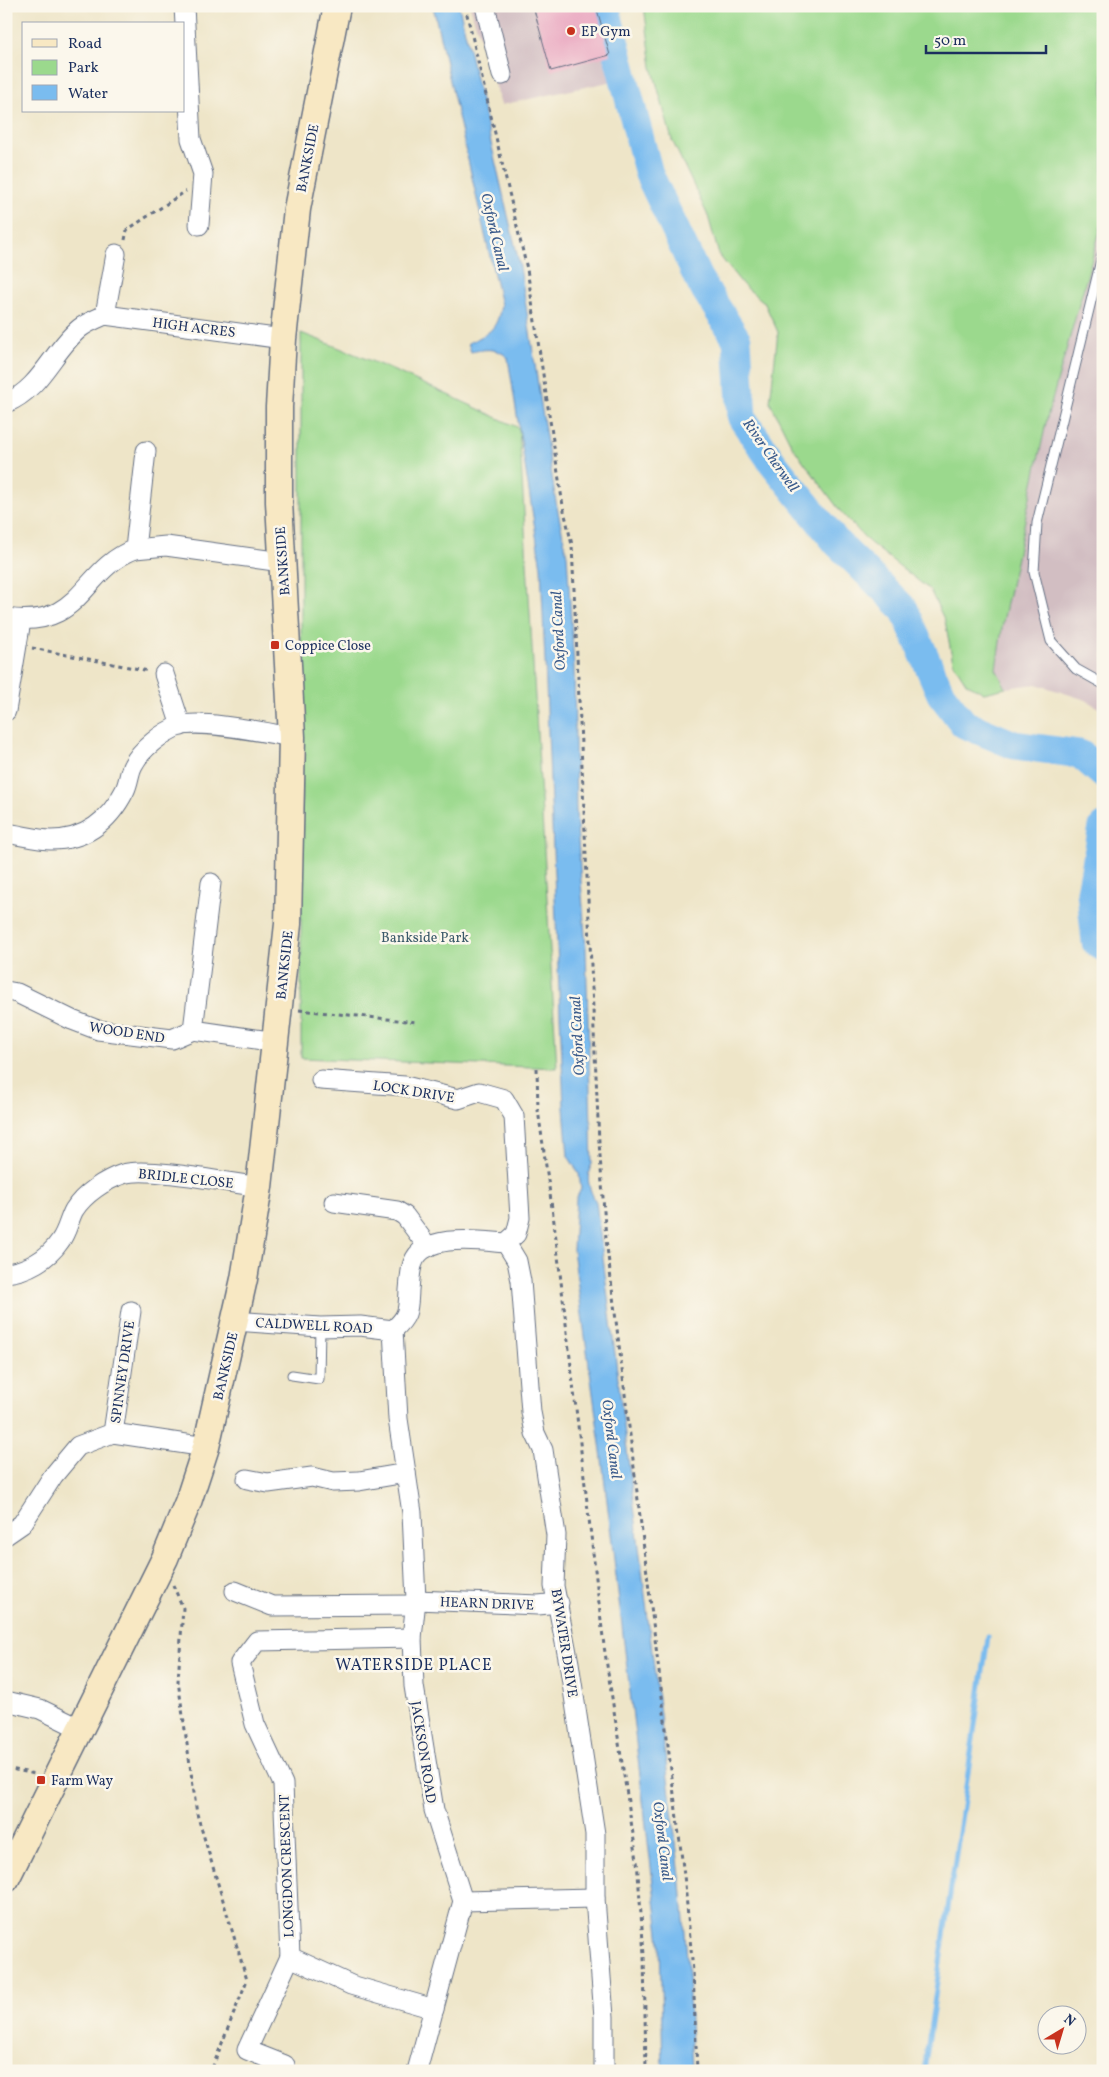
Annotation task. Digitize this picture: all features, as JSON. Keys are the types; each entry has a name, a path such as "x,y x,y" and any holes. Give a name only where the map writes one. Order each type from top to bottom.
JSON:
{"street":[{"path":"184,6 185,22"},
{"name":"BANKSIDE","path":"6,1879 165,1558 188,1502 206,1447 235,1322 259,1187 288,924 292,736 279,493 283,338 298,209 337,6"},
{"path":"485,6 502,74"},
{"path":"185,25 191,139 204,180 199,225"},
{"path":"6,403 23,394 38,379 79,329 105,315 116,254"},
{"name":"HIGH ACRES","path":"105,315 283,338"},
{"path":"135,549 146,451"},
{"path":"6,711 17,645 14,620 43,619 63,611 122,554 135,549 166,546 282,562"},
{"path":"164,674 181,726"},
{"path":"6,833 50,840 69,838 101,825 113,810 125,789 133,764 142,752 166,733 181,726 201,724 292,736"},
{"path":"193,1030 211,883"},
{"name":"WOOD END","path":"6,991 17,993 72,1020 98,1030 172,1038 193,1030 276,1042"},
{"name":"LOCK DRIVE","path":"321,1080 405,1086 458,1099 479,1092 504,1099 514,1116 520,1218 516,1234 506,1243"},
{"name":"BRIDLE CLOSE","path":"6,1273 19,1272 47,1255 61,1241 74,1210 85,1198 98,1187 124,1173 144,1172 259,1187"},
{"path":"334,1202 397,1211 405,1216 428,1247"},
{"path":"415,1602 412,1513 398,1419 397,1327 408,1315 413,1262 421,1251 428,1247 456,1240 506,1243"},
{"name":"BYWATER DRIVE","path":"506,1243 517,1261 521,1280 531,1412 535,1433 543,1450 556,1535 554,1586 559,1603 595,1834 595,1898 604,2017 604,2071"},
{"name":"SPINNEY DRIVE","path":"113,1433 131,1311"},
{"name":"CALDWELL ROAD","path":"235,1322 320,1328 397,1327"},
{"name":"SPINNEY DRIVE","path":"6,1535 22,1524 53,1476 78,1446 113,1433 206,1447"},
{"path":"247,1479 278,1483 294,1478 312,1477 342,1482 406,1473"},
{"name":"HEARN DRIVE","path":"235,1591 272,1606 415,1602 538,1605 559,1603"},
{"name":"JACKSON ROAD","path":"415,1602 412,1638 414,1686 434,1810 463,1901"},
{"name":"LONGDON CRESCENT","path":"412,1638 257,1641 240,1663 255,1724 283,1784 290,1957 351,1985 434,2009"},
{"path":"6,1701 40,1709 81,1729"},
{"path":"417,2071 463,1901 595,1898"},
{"path":"285,2065 247,2050 290,1957"}],"lane":[{"path":"1103,252 1037,523 1034,572 1051,641 1076,669 1103,684"},
{"path":"292,1375 319,1379 320,1328"}],"path":[{"path":"465,6 526,269 563,506 572,545 596,1092 606,1239 686,1892 693,1971 697,2071"},
{"path":"116,254 124,249 126,230 204,180"},
{"path":"17,645 164,674"},
{"path":"296,1009 417,1022"},
{"path":"537,1068 538,1110 554,1222 604,1646 637,1860 644,1955 646,2071"},
{"path":"170,1576 183,1608 178,1681 197,1814 247,1980 212,2071"},
{"path":"6,1768 57,1778"}],"shaded area":[{"path":"470,6 605,6 618,80 501,105"},
{"path":"1103,220 1103,711 1086,700 1036,684 1006,688 996,669 1003,622 1048,414"}],"green space":[{"path":"644,6 1103,6 1103,220 1048,414 1003,622 996,669 1006,688 984,693 966,683 953,662 945,621 930,590 869,542 841,512 792,446 770,402 778,332 764,302 743,285 719,255 708,216 672,140 652,67"},
{"name":"Bankside Park","path":"301,333 384,366 519,428 557,1068 301,1058"}],"water":[{"name":"Oxford Canal","path":"433,6 459,6 520,267 556,502 567,555 574,667 576,813 586,949 592,1164 588,1178 591,1192 596,1202 681,1883 688,1970 692,2071 663,2071 660,1942 601,1451 573,1250 576,1199 581,1189 579,1174 568,1156 564,1108 541,567 508,358 495,350 471,352 468,343 491,330 497,320 501,305"}],"building":[{"name":"EP Gym","path":"533,6 596,6 610,55 551,71"}],"waterway":[{"name":"River Cherwell","path":"605,6 649,174 698,278 737,340 742,418 773,463 837,543 904,609 941,694 964,724 1014,745 1080,754 1103,774"},
{"name":"River Cherwell","path":"1103,827 1091,892 1096,942 1103,947"},
{"path":"924,2071 988,1637"}],"place":[{"name":"EP Gym","path":"571,31"},
{"name":"Coppice Close","path":"275,645"},
{"name":"Farm Way","path":"41,1780"}],"district":[{"name":"WATERSIDE PLACE","path":"414,1664"}]}
